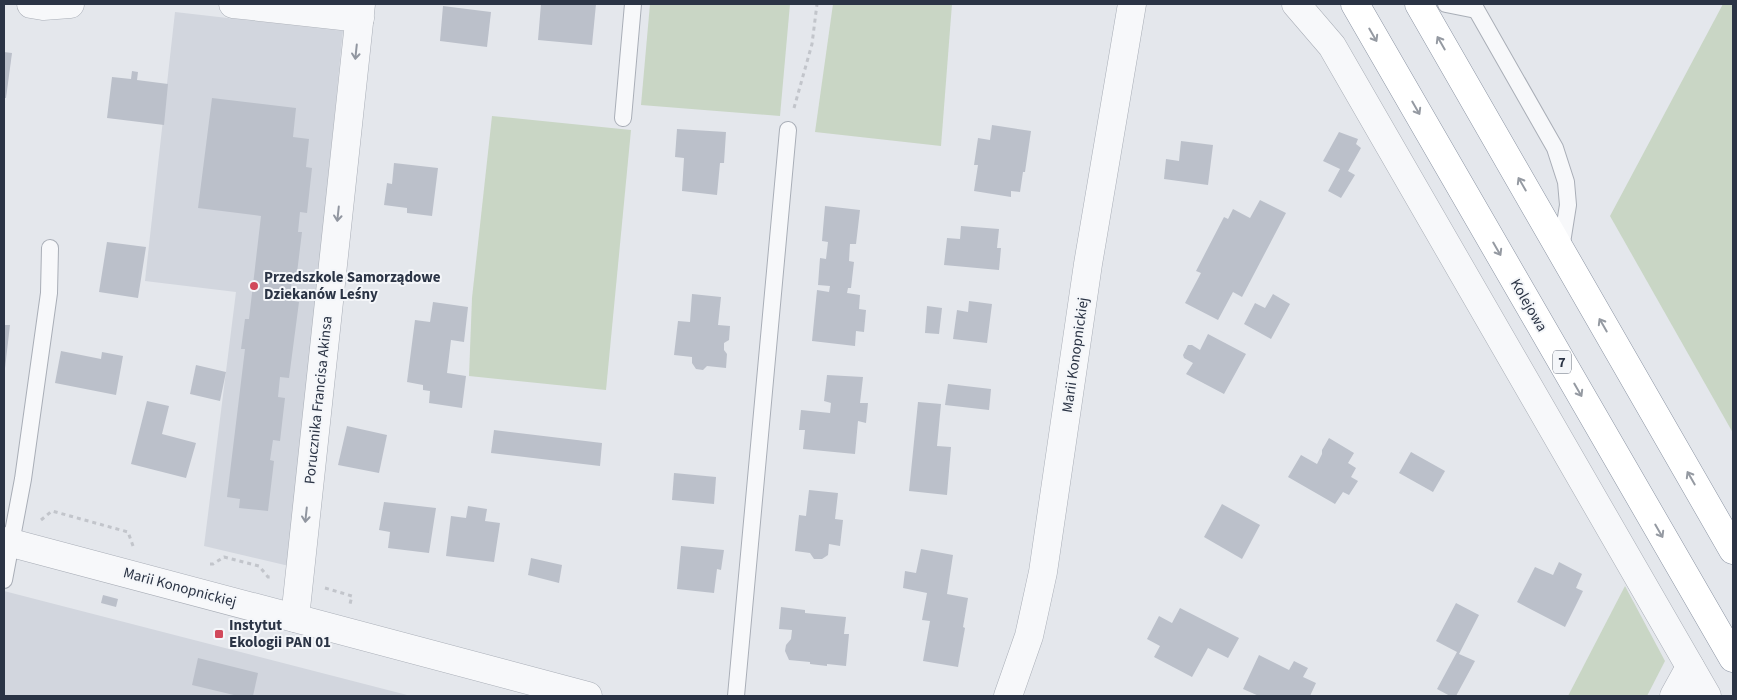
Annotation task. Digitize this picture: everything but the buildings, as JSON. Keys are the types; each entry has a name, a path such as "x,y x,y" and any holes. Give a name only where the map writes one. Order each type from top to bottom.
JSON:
{"highway":[{"name":"Kolejowa","path":"1355,4 1733,658"},
{"path":"1418,4 1733,550"}],"street":[{"path":"31,4 43,6 70,4"},
{"path":"233,4 360,11"},
{"path":"1296,4 1332,46 1492,327 1707,696"},
{"name":"Marii Konopnickiej","path":"1008,696 1030,636 1043,572 1088,264 1131,6"},
{"name":"Porucznika Francisa Akinsa","path":"295,618 360,11"},
{"name":"Marii Konopnickiej","path":"8,542 588,696"},
{"path":"1674,696 1690,667"}],"lane":[{"path":"624,118 634,4"},
{"path":"1446,4 1475,7 1555,148 1566,182 1568,206 1561,252"},
{"path":"736,696 788,130"},
{"path":"4,580 8,542 23,479 49,293 50,248"}],"path":[{"path":"788,130 812,44 817,4"}],"shaded area":[{"name":"Przedszkole Samorządowe Dziekanów Leśny","path":"175,12 343,31 289,566 204,546 236,292 145,281"},
{"path":"4,591 411,696 4,696"}],"green space":[{"path":"650,4 790,4 780,116 641,105"},
{"path":"833,4 952,4 941,146 815,132"},
{"path":"1723,4 1733,4 1733,433 1610,216"},
{"path":"492,116 631,130 606,390 469,376 472,298"},
{"path":"1625,586 1665,661 1647,696 1568,696"}],"place":[{"name":"Przedszkole Samorządowe Dziekanów Leśny","path":"254,286"},
{"name":"Instytut Ekologii PAN 01","path":"219,634"}]}
